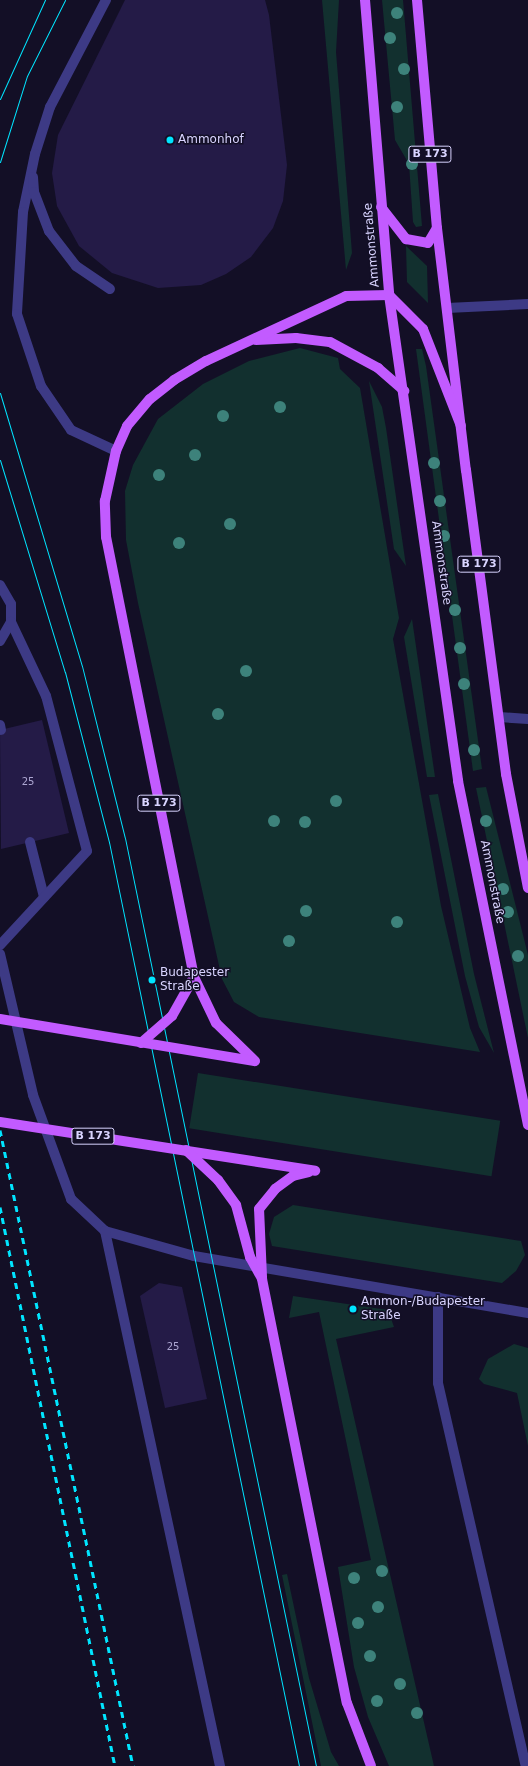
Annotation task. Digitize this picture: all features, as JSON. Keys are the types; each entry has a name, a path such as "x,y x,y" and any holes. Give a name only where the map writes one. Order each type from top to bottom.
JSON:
{"main road":[{"name":"Ammonstraße","path":"364,0 389,295 404,391 458,781 528,1125"},
{"name":"B 173","path":"417,0 437,228 461,426 498,717 528,888"},
{"path":"381,207 406,239 428,243 437,228"},
{"path":"389,295 424,330 461,426"},
{"name":"B 173","path":"194,977 106,537 105,501 116,451 127,426 150,399 206,361 346,296 389,295"},
{"name":"B 173","path":"250,341 296,338 330,342 378,368 404,391"},
{"path":"140,1043 172,1016 194,977"},
{"path":"0,1019 255,1061 216,1023 194,977"},
{"name":"B 173","path":"0,1122 315,1171 293,1176 274,1189 258,1209 262,1279"},
{"path":"186,1150 218,1180 236,1205 250,1257 262,1279 320,1583 347,1703 371,1766"}],"street":[{"path":"106,0 50,107 32,165 23,212 17,314 41,386 71,430 116,451"},
{"path":"32,165 34,192 49,231 76,266 110,289"},
{"path":"447,308 528,304"},
{"path":"0,585 11,604 11,622 46,696 87,852 0,945"},
{"path":"0,642 11,622"},
{"path":"498,717 528,719"},
{"path":"30,842 44,897"},
{"path":"0,954 33,1095 71,1199 105,1230 194,1256 528,1313"},
{"path":"105,1230 220,1766"},
{"path":"438,1298 438,1383 526,1766"}],"green space":[{"path":"322,0 339,0 336,52 352,253 346,270"},
{"path":"382,0 403,0 422,226 416,227 413,222 409,164 395,140"},
{"path":"406,246 427,266 428,303 407,282"},
{"path":"300,348 338,358 340,369 360,388 399,618 393,639 441,906 470,1028 480,1052 259,1017 234,1002 222,979 138,603 126,540 125,491 133,465 158,419 203,384 249,361"},
{"path":"416,349 422,349 426,366 482,769 473,771"},
{"path":"369,381 382,407 406,566 394,549"},
{"path":"412,619 435,777 427,777 404,637"},
{"path":"486,787 528,955 528,1038 476,788"},
{"path":"438,794 474,974 494,1053 479,1027 465,976 429,795"},
{"path":"198,1073 500,1121 491,1176 189,1128"},
{"path":"293,1205 521,1241 525,1255 516,1271 502,1283 272,1246 269,1234 274,1217"},
{"path":"293,1296 388,1310 394,1327 336,1339 434,1766 389,1766 368,1717 354,1667 338,1567 371,1560 319,1312 289,1318"},
{"path":"514,1344 528,1348 528,1446 517,1393 484,1384 479,1379 488,1359"},
{"path":"287,1574 309,1678 331,1752 339,1766 321,1766 282,1575"}],"building":[{"name":"Ammonhof","path":"125,0 265,0 269,15 287,165 283,201 273,228 251,257 226,274 201,285 158,288 112,273 79,246 57,206 52,173 58,135"},
{"path":"42,720 69,833 1,849 0,730"},
{"path":"159,1283 182,1287 207,1399 165,1408 140,1296"}],"tram line":[{"path":"0,99 45,0"},
{"path":"0,162 27,76 65,0"},
{"path":"0,393 82,666 125,838 316,1766"},
{"path":"0,460 65,672 109,842 299,1766"}],"railway":[{"path":"0,1130 133,1766"},
{"path":"0,1207 115,1766"}],"place":[{"name":"Ammonhof","path":"170,140"},
{"name":"Budapester Straße","path":"152,980"},
{"name":"Ammon-/Budapester Straße","path":"353,1309"}]}
